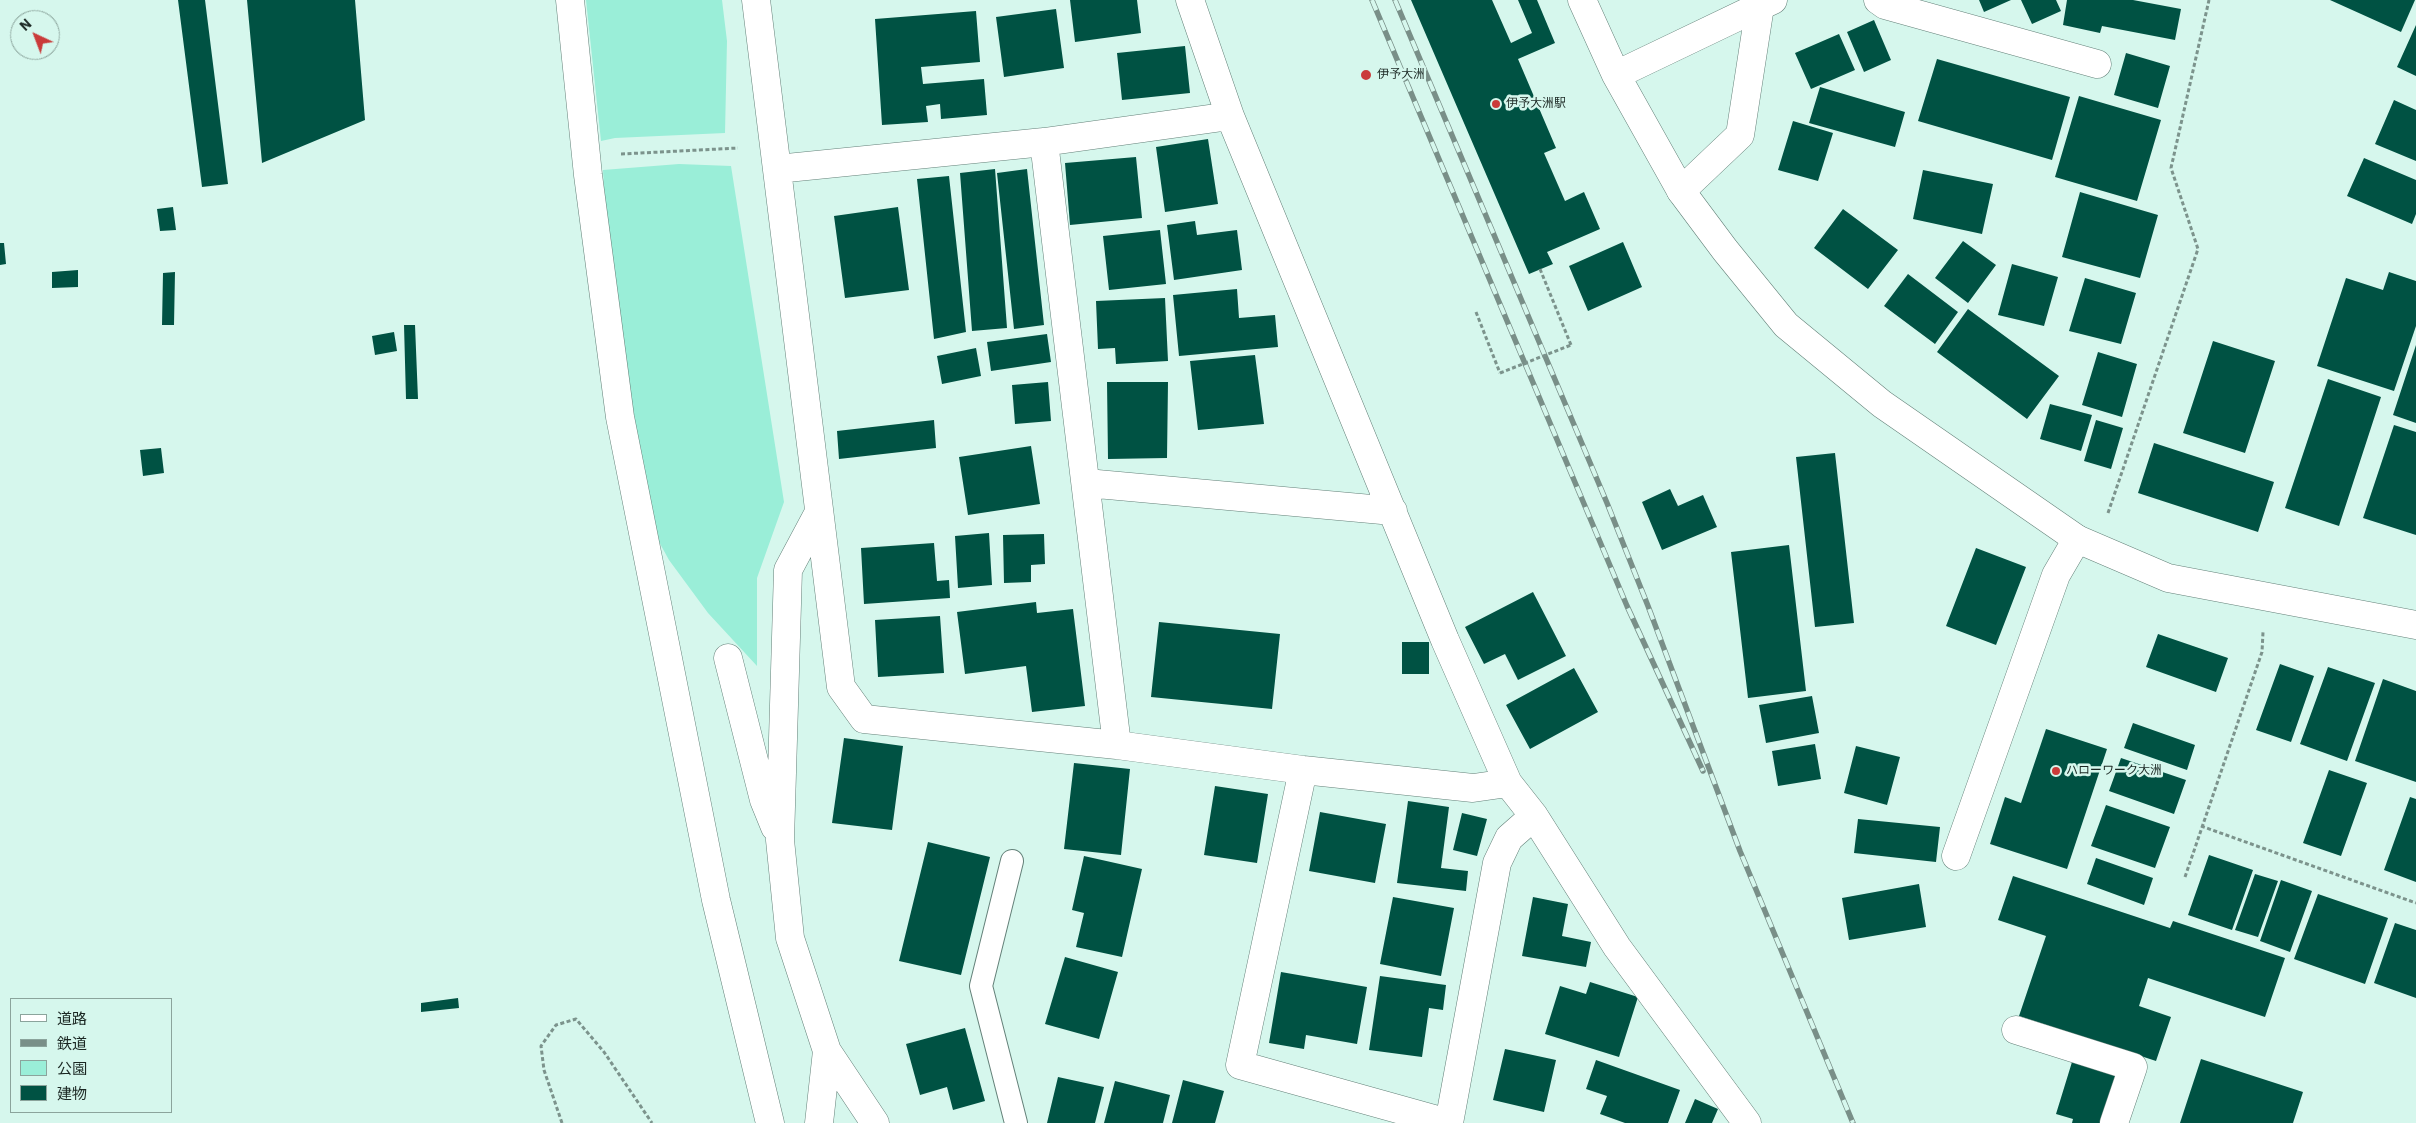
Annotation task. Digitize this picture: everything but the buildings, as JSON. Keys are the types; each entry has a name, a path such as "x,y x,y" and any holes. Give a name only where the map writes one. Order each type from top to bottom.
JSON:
{"street":[{"path":"570,0 586,156 622,426 716,900 770,1123"},
{"path":"756,0 841,687 864,719 1117,745 1303,770 1473,788 1508,783"},
{"path":"1190,0 1230,116 1445,640 1508,783 1534,816 1618,947 1747,1123"},
{"path":"1582,0 1616,75 1681,191 1725,250 1786,324 1882,404 2084,543 2168,578 2416,625"},
{"path":"1878,0 1885,5 2097,64"},
{"path":"1616,75 1763,2"},
{"path":"1681,191 1740,135 1763,2"},
{"path":"776,157 1044,142 1230,116"},
{"path":"1044,142 1117,745"},
{"path":"1086,483 1393,511"},
{"path":"819,512 788,570 780,840 790,938 827,1051 875,1123"},
{"path":"1956,856 2056,575 2084,543"},
{"path":"728,658 764,800 780,840"},
{"path":"1303,770 1240,1065 1449,1123 1496,863 1509,838 1534,816"},
{"path":"2016,1030 2133,1067 2114,1123"},
{"path":"819,1123 827,1051"}],"lane":[{"path":"1012,861 981,986 1016,1123"}],"path":[{"path":"2084,543 2109,511 2198,249 2171,168 2209,0"},
{"path":"586,156 776,157"},
{"path":"1476,312 1500,373 1571,345 1540,269"},
{"path":"2185,877 2262,652 2265,596"},
{"path":"2201,826 2416,903"},
{"path":"562,1123 544,1070 541,1046 556,1025 576,1019 604,1052 652,1123"}],"green space":[{"path":"586,0 722,0 727,41 725,133 615,138 601,141"},
{"path":"679,164 731,166 784,502 757,578 757,666 708,613 669,560 658,540 629,393 605,204 603,170"}],"railway":[{"path":"1372,0 1627,606 1703,771"},
{"path":"1395,0 1607,503 1648,606 1740,851 1853,1123"}],"place":[{"name":"伊予大洲","path":"1366,75"},
{"name":"伊予大洲駅","path":"1496,104"},
{"name":"ハローワーク大洲","path":"2056,771"}]}
